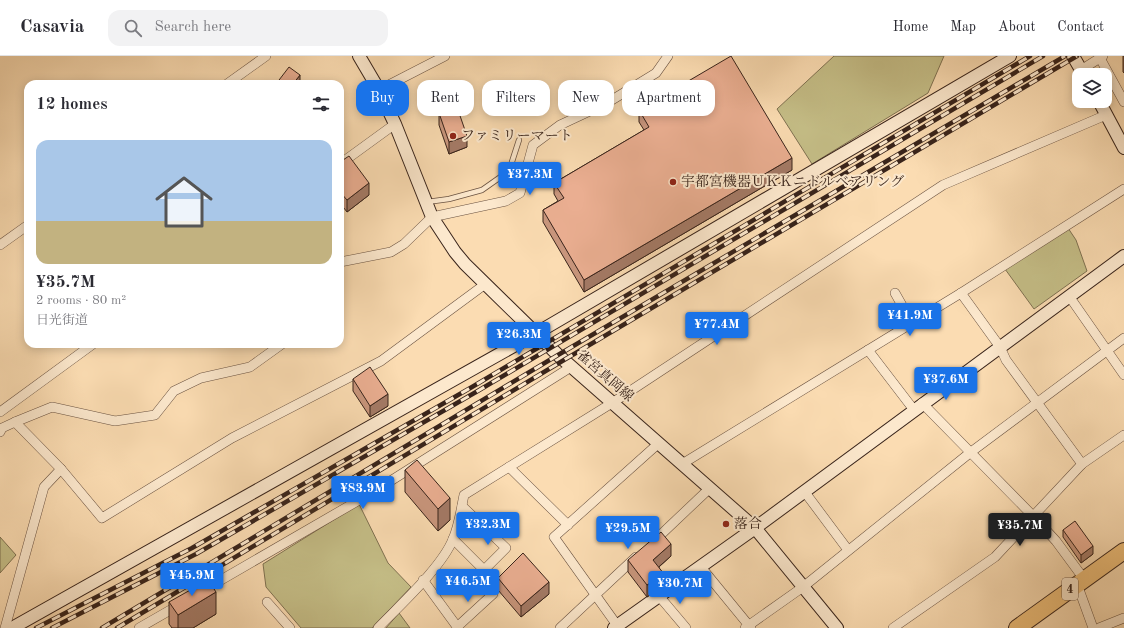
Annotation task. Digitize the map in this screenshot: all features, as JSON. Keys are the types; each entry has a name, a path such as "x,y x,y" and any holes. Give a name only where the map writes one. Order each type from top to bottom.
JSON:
{"highway":[{"name":"4","path":"1017,628 1124,550"}],"street":[{"path":"233,80 266,56"},
{"name":"雀宮真岡線","path":"359,56 373,80"},
{"path":"398,80 445,56"},
{"path":"344,261 391,252 404,244 432,217 506,201 520,193 533,145 560,124 607,103 656,73 668,56"},
{"path":"12,628 535,334 1010,56"},
{"path":"1073,56 1080,68"},
{"path":"1088,68 1102,57 1124,102"},
{"path":"1102,108 1124,148"},
{"path":"378,628 423,580 447,551 453,539 464,495 612,403 943,184 1106,115"},
{"name":"雀宮真岡線","path":"391,116 432,217 455,252 484,284 535,334 755,528 837,628"},
{"path":"344,161 395,124"},
{"path":"682,464 961,293 1124,189"},
{"path":"0,245 24,228"},
{"path":"659,443 554,536 617,627 755,528 918,406 1124,256"},
{"path":"15,422 61,469 102,518 232,438 381,361 484,284"},
{"path":"895,293 912,323"},
{"path":"961,293 1000,347 1006,360 1082,464"},
{"path":"1069,296 1124,375"},
{"path":"700,567 748,627 803,586 971,452 1107,349 1124,338"},
{"path":"0,412 88,348"},
{"path":"1,428 52,407 115,421 155,415 174,391 201,378 250,366 276,348"},
{"path":"868,350 918,406 971,452 1034,516 1056,541 1080,582 1093,628"},
{"path":"139,628 373,492 571,367"},
{"path":"892,628 995,557 1082,464 1124,435"},
{"path":"509,467 568,525"},
{"path":"5,628 44,487 61,469"},
{"path":"560,628 710,488"},
{"path":"804,491 848,550"},
{"path":"453,539 484,570 506,548 462,506"},
{"path":"423,580 458,627 493,594"},
{"path":"659,596 686,628"},
{"path":"267,602 290,628"},
{"path":"1099,628 1124,618"}],"lane":[{"path":"427,202 449,199 482,190 509,171 519,140"}],"shaded area":[{"path":"834,56 944,56 928,93 812,164 777,109"},
{"path":"1068,228 1076,240 1087,271 1034,309 1005,269"},
{"path":"359,504 388,563 411,587 372,628 301,628 266,587 263,564"},
{"path":"0,537 16,555 0,573"},
{"path":"399,613 410,628 386,628"}],"building":[{"name":"宇都宮機器ＵＫＫニドルベアリング","path":"731,56 792,158 584,280 543,210 564,198 554,183 649,127 643,116 715,116 715,80 690,80"},
{"path":"289,67 300,75 296,80 279,80"},
{"path":"440,116 460,116 467,136 449,142"},
{"path":"349,156 369,183 347,200 344,197 344,159"},
{"path":"370,367 388,394 370,406 353,379"},
{"path":"417,460 450,498 438,509 405,470"},
{"path":"1075,521 1093,546 1081,555 1063,530"},
{"path":"661,532 671,544 653,560 664,574 647,585 628,560"},
{"path":"523,553 549,582 521,606 498,578"},
{"path":"208,580 216,592 178,615 169,602"}],"railway":[{"path":"36,628 192,548 472,387 1030,56"},
{"path":"52,628 196,554 476,392 1043,56"},
{"path":"102,628 558,355 1065,56"},
{"path":"117,628 564,360 1077,56"}],"place":[{"name":"ファミリーマート","path":"453,136"},
{"name":"宇都宮機器ＵＫＫニドルベアリング","path":"673,182"},
{"name":"落合","path":"726,524"}]}
